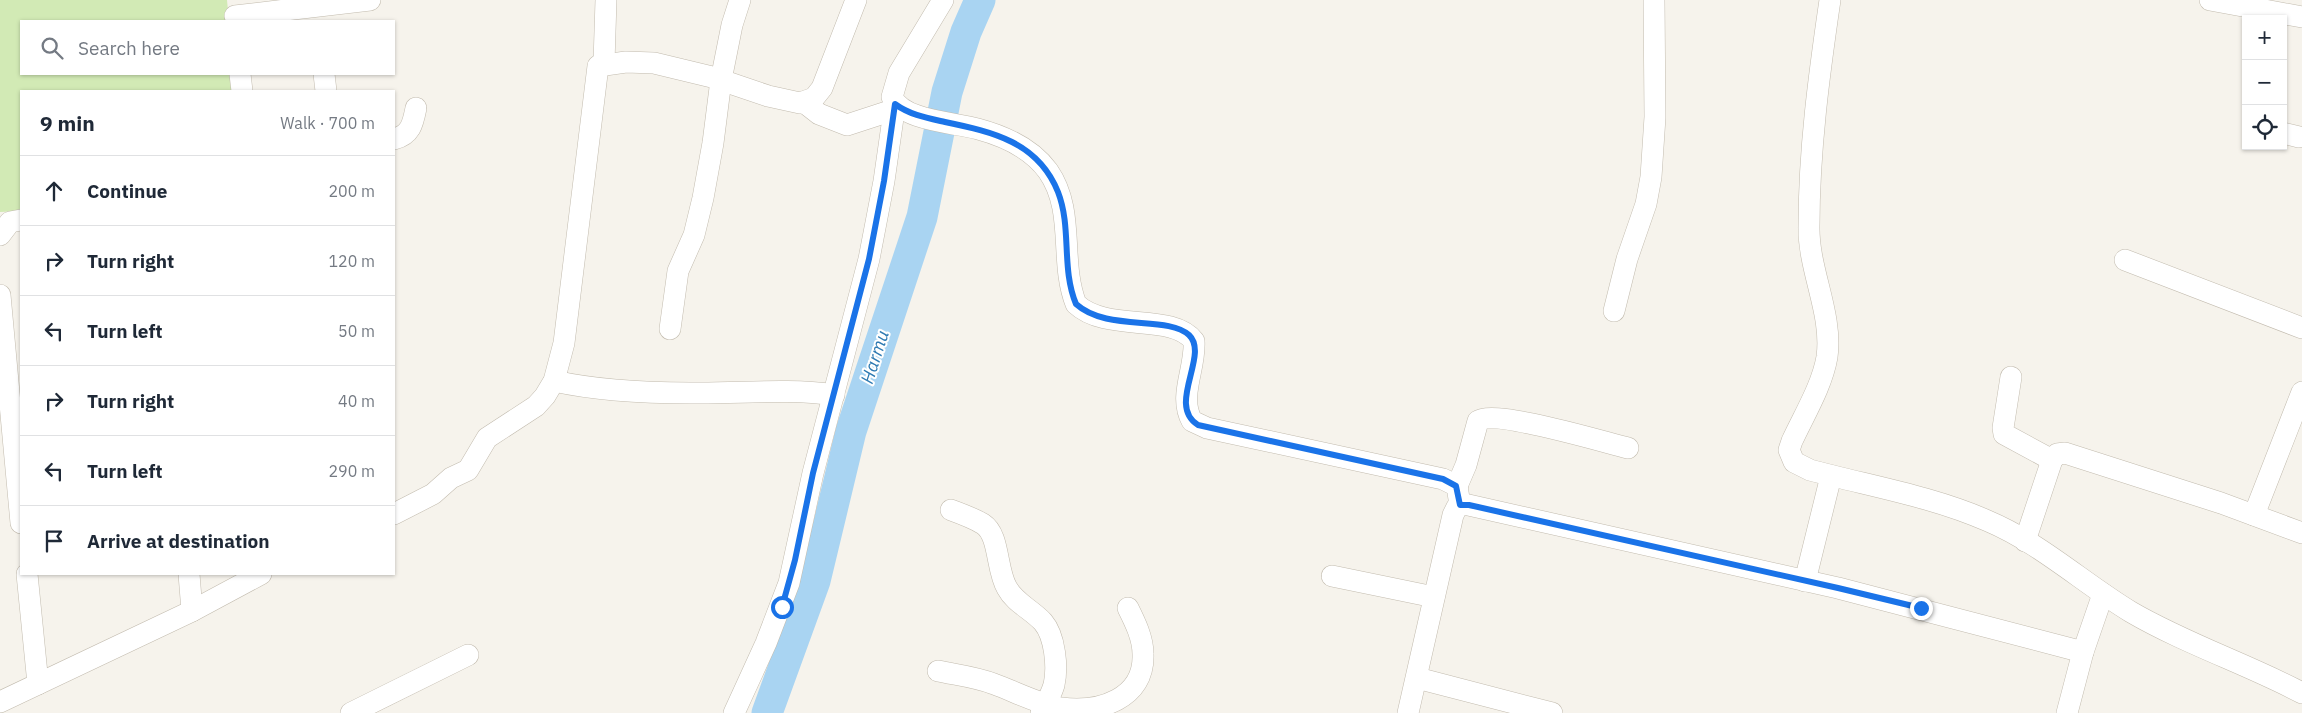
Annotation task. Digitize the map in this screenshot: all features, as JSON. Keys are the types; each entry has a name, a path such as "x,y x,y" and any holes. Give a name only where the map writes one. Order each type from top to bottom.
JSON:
{"street":[{"path":"234,13 317,9 370,0"},
{"path":"604,63 606,0"},
{"path":"670,329 678,271 694,235 703,198 713,143 721,80 732,25 740,0"},
{"path":"805,103 814,98 822,88 856,0"},
{"path":"734,713 782,607 795,560 813,473 877,221 894,107 892,96 899,74 943,0"},
{"path":"1614,311 1627,258 1646,204 1651,177 1655,117 1654,0"},
{"path":"1830,0 1816,101 1809,196 1810,247 1825,320 1827,357 1824,369 1790,450 1794,462 1810,470 1915,496 1988,521 2025,541 2103,594 2153,624 2248,666 2302,693"},
{"path":"2210,0 2272,15"},
{"path":"2287,16 2302,17"},
{"path":"395,513 433,494 451,478 468,470 487,438 536,406 554,381 564,343 595,71 598,66 604,63 654,63 721,80 768,96 805,103 819,114 847,125 894,107 914,115 979,129 1021,147 1036,156 1049,174 1064,211 1068,275 1076,304 1094,316 1181,330 1194,341 1194,353 1186,402 1192,421 1207,428 1443,479 1469,505 1921,608 2083,652"},
{"path":"240,75 242,90"},
{"path":"324,75 326,90"},
{"path":"395,139 404,136 410,131 416,108"},
{"path":"0,234 10,222 20,220"},
{"path":"2125,260 2302,328"},
{"path":"0,295 20,512"},
{"path":"2011,377 2003,428 2004,434 2009,439 2052,460"},
{"path":"554,381 584,388 622,391 691,393 781,390 834,395"},
{"path":"2254,515 2302,392"},
{"path":"1408,713 1453,515 1478,422 1486,417 1542,427 1628,448"},
{"path":"2025,541 2052,460 2057,454 2064,454 2254,515 2302,533"},
{"path":"1805,581 1831,476"},
{"path":"952,510 984,525 990,530 998,567 1007,589 1013,598 1044,623 1049,633 1053,650 1054,683 1043,709"},
{"path":"27,575 38,684"},
{"path":"189,575 192,611"},
{"path":"0,702 192,611 259,575"},
{"path":"1332,576 1434,597"},
{"path":"2066,713 2083,652 2103,594"},
{"path":"938,670 991,683 1043,709 1091,708 1118,701 1133,690 1142,667 1142,641 1128,608"},
{"path":"351,713 468,655"},
{"path":"1417,678 1552,713"}],"green space":[{"path":"0,0 227,0 229,20 20,20 20,75 233,75 235,90 20,90 20,211 0,212"}],"waterway":[{"name":"Harmu","path":"767,713 815,581 851,431 922,217 947,92 966,32 980,0"}],"route":[{"path":"782,607 795,560 813,473 869,259 884,181 895,104 914,115 979,129 1000,137 1036,156 1049,174 1058,192 1064,211 1068,275 1076,304 1094,316 1168,327 1181,330 1189,335 1194,341 1194,353 1186,402 1192,421 1198,425 1443,479 1452,482 1456,486 1460,497 1460,505 1469,505 1642,543 1921,608"}]}
